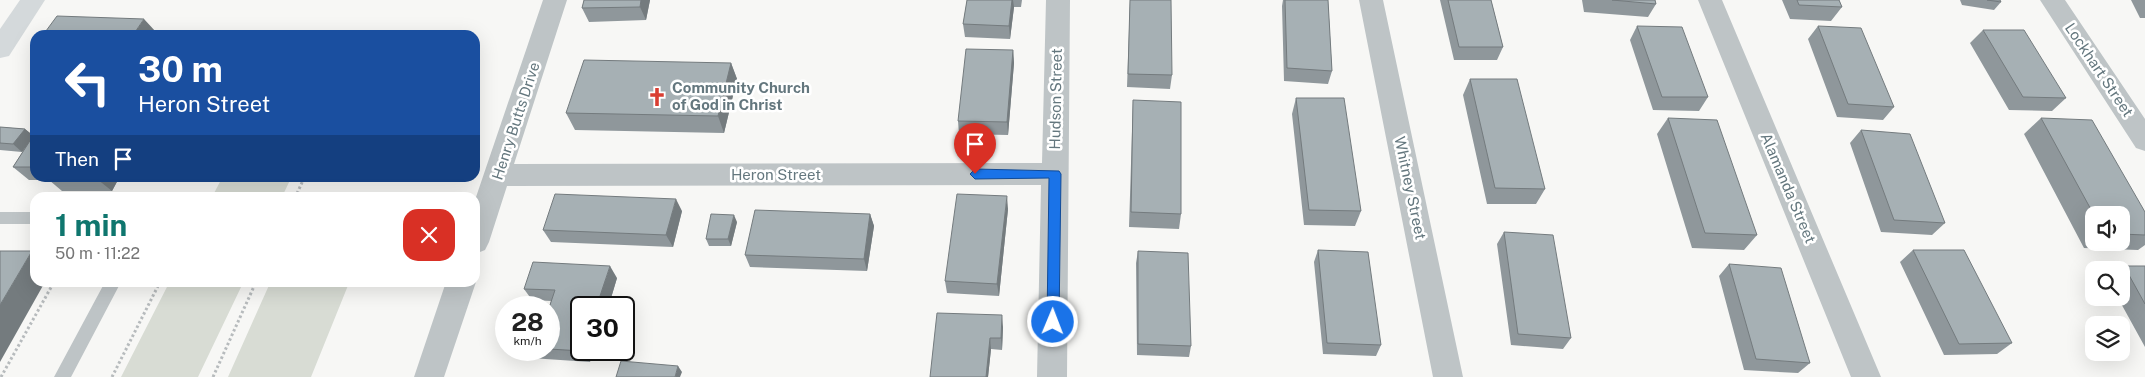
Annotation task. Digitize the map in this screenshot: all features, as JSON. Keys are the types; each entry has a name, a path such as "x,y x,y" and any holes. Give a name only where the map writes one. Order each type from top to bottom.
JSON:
{"street":[{"path":"0,49 8,26 33,0"},
{"name":"Henry Butts Drive","path":"480,227 555,0"},
{"name":"Hudson Street","path":"1052,377 1058,0"},
{"name":"Whitney Street","path":"1371,0 1448,377"},
{"name":"Alamanda Street","path":"1710,0 1866,377"},
{"name":"Lockhart Street","path":"2052,0 2145,140"},
{"name":"Heron Street","path":"498,175 1055,174"},
{"path":"429,377 459,287"}],"lane":[{"path":"0,218 30,218"},
{"path":"62,377 110,287"}],"path":[{"path":"1,377 51,287"},
{"path":"112,377 157,287"},
{"path":"213,377 254,287"}],"shaded area":[{"path":"220,182 289,182 284,192 215,192"},
{"path":"167,287 241,287 198,377 121,377"},
{"path":"268,287 347,287 311,377 228,377"}],"building":[{"path":"584,0 641,0 640,7 582,8"},
{"path":"967,0 1012,0 1009,26 963,24"},
{"path":"1130,0 1171,0 1172,75 1128,74"},
{"path":"1285,0 1328,0 1332,71 1287,68"},
{"path":"1448,0 1491,0 1503,47 1459,47"},
{"path":"1612,0 1655,0 1656,4"},
{"path":"1797,0 1839,0 1842,7 1799,5"},
{"path":"57,16 144,19 136,30 47,30"},
{"path":"1637,26 1682,27 1708,97 1662,97"},
{"path":"1818,26 1861,28 1894,107 1848,104"},
{"path":"1983,30 2024,30 2066,98 2023,97"},
{"path":"966,49 1013,50 1007,122 958,121"},
{"path":"584,60 731,63 718,116 566,113"},
{"path":"1470,79 1517,79 1545,189 1495,188"},
{"path":"1296,98 1344,98 1361,211 1309,210"},
{"path":"1133,100 1181,102 1181,214 1131,212"},
{"path":"1668,118 1717,120 1757,235 1705,233"},
{"path":"2041,118 2092,120 2145,212 2145,235 2130,234 2130,206 2089,206"},
{"path":"0,127 25,129 13,144 0,143"},
{"path":"1861,130 1910,134 1945,223 1894,220"},
{"path":"30,141 30,167 13,167"},
{"path":"555,194 676,199 666,235 543,230"},
{"path":"957,194 1007,196 997,284 945,281"},
{"path":"755,210 870,214 864,259 745,255"},
{"path":"711,214 734,215 728,239 706,239"},
{"path":"1504,232 1553,235 1571,338 1518,334"},
{"path":"1318,250 1368,252 1381,345 1327,343"},
{"path":"1913,250 1964,250 2012,343 1959,344"},
{"path":"0,251 30,251 30,254 0,305"},
{"path":"1138,251 1188,253 1191,346 1138,344"},
{"path":"533,262 610,266 600,296 570,296 570,350 560,350 560,296 553,296 555,290 524,289"},
{"path":"1729,264 1781,268 1810,363 1756,359"},
{"path":"2130,266 2145,266 2145,304 2130,277"},
{"path":"937,313 1002,315 1001,338 990,338 986,377 930,377"},
{"path":"621,361 678,366 675,377 616,377"}],"place":[{"name":"Community Church of God in Christ","path":"657,97"}],"route":[{"path":"975,174 1055,174 1053,322"}]}
